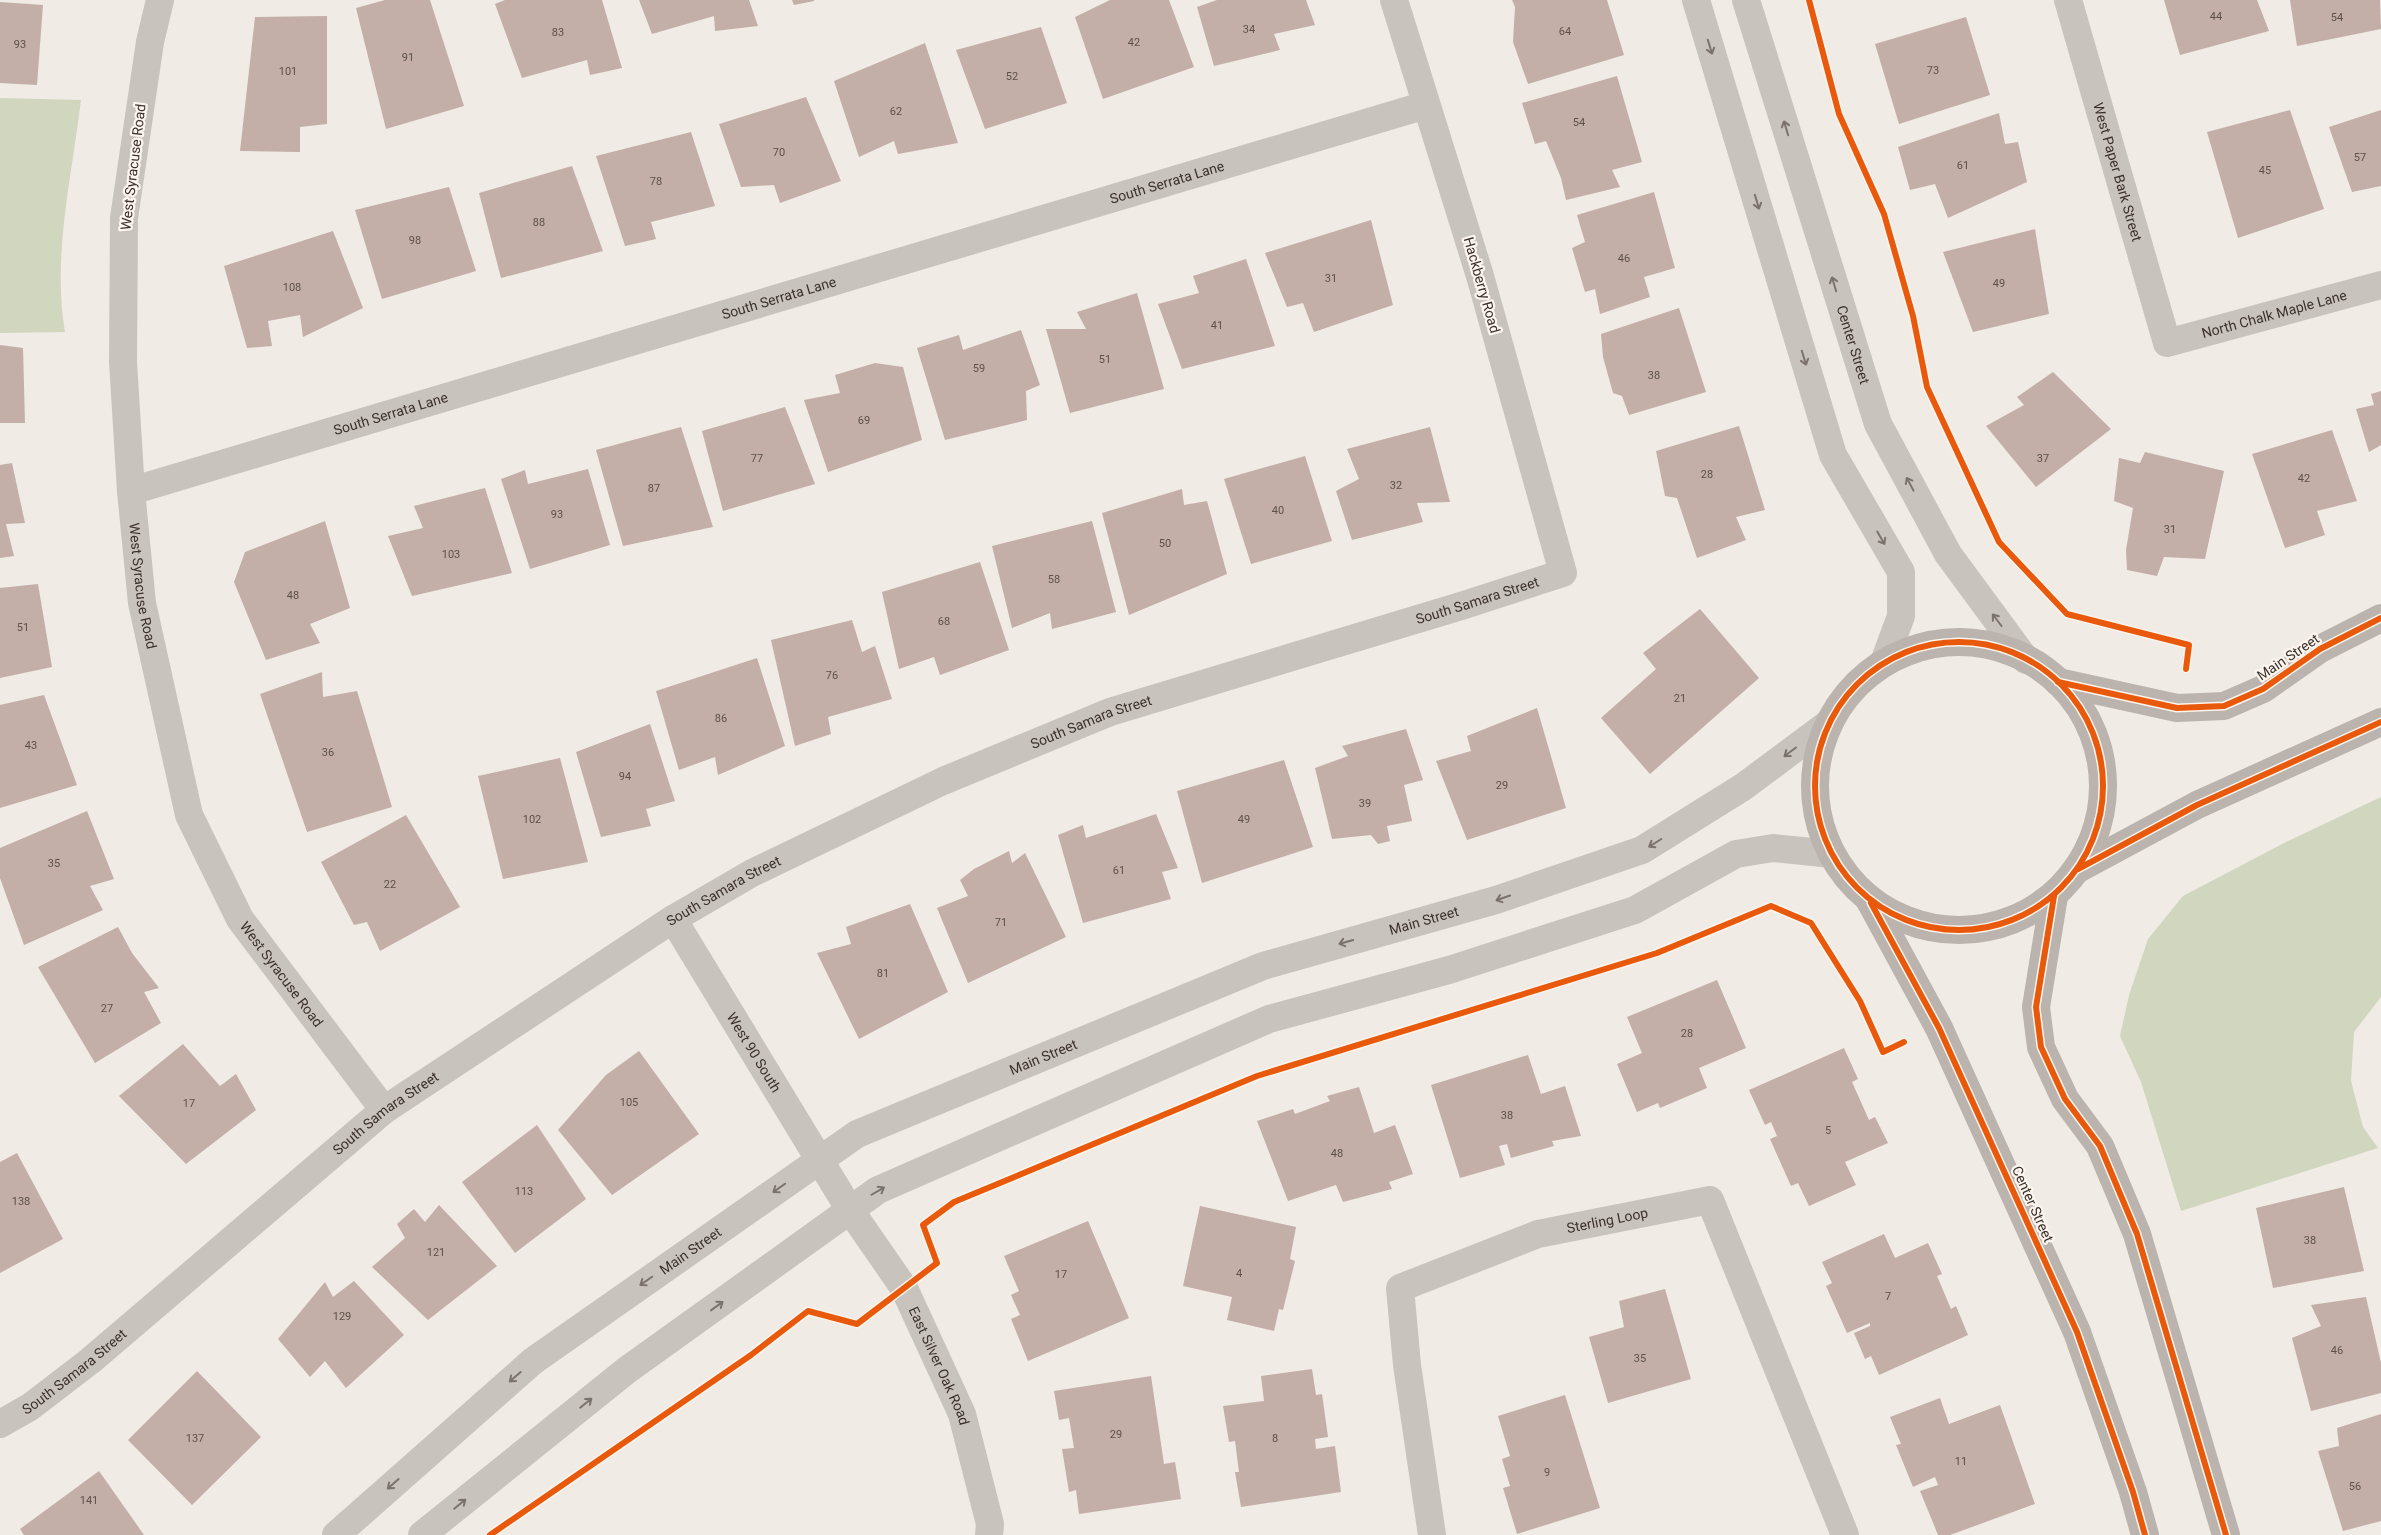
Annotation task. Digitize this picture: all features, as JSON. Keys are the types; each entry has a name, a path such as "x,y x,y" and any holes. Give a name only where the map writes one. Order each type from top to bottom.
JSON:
{"main road":[{"name":"Main Street","path":"2058,682 2177,708 2224,706 2263,689 2320,648 2381,618"},
{"path":"1963,641 2004,648 2026,660 2040,666 2070,694 2094,734 2104,781 2098,827 2078,869 2054,896 2017,919 1973,931 1929,928 1887,912 1855,887 1832,854 1817,812 1816,767 1829,723 1854,686 1884,662 1922,646 1963,641"},
{"path":"2078,869 2197,805 2381,722"},
{"name":"Center Street","path":"1867,896 1939,1028 2077,1332 2133,1492 2145,1535"},
{"path":"2054,896 2036,1006 2041,1047 2065,1100 2100,1146 2137,1234 2226,1535"}],"street":[{"name":"West Syracuse Road","path":"160,0 150,42 124,218 123,362 131,491 142,603 189,816 240,919 384,1110"},
{"name":"Hackberry Road","path":"1394,0 1480,276 1564,573"},
{"path":"1696,0 1833,455 1901,572 1901,616 1884,662"},
{"name":"Center Street","path":"1746,0 1878,424 1948,554 2026,660"},
{"name":"West Paper Bark Street","path":"2068,0 2167,343"},
{"name":"South Serrata Lane","path":"131,491 1426,105"},
{"name":"North Chalk Maple Lane","path":"2167,343 2381,285"},
{"name":"South Samara Street","path":"0,1424 30,1407 90,1361 384,1110 673,919 752,873 943,781 1110,712 1564,573"},
{"name":"Main Street","path":"336,1535 533,1361 857,1134 1263,966 1496,900 1642,850 1744,787 1829,723"},
{"path":"422,1535 627,1370 878,1190 1270,1019 1449,970 1635,910 1736,854 1773,848 1832,854"},
{"name":"West 90 South","path":"673,919 819,1160 838,1186"},
{"name":"East Silver Oak Road","path":"838,1186 850,1210 904,1288 962,1414 990,1524 988,1535"},
{"name":"Sterling Loop","path":"1432,1535 1407,1366 1400,1288 1538,1234 1710,1200 1845,1535"}],"green space":[{"path":"0,98 81,100 62,245 62,304 65,332 0,333"},
{"path":"2381,797 2381,997 2354,1032 2351,1081 2363,1127 2378,1148 2181,1211 2141,1082 2120,1036 2129,995 2148,939 2183,896 2286,842"}],"building":[{"path":"385,0 430,0 464,106 386,129 356,8"},
{"path":"505,0 602,0 622,68 590,75 587,60 522,78 495,4"},
{"path":"639,0 749,0 758,26 715,31 714,16 652,34"},
{"path":"792,0 814,0 814,1 794,5"},
{"path":"1110,0 1169,0 1194,67 1103,99 1075,17"},
{"path":"1217,0 1306,0 1315,25 1274,34 1280,50 1214,66 1197,7"},
{"path":"1512,0 1607,0 1624,55 1528,84 1513,42 1515,7"},
{"path":"2164,0 2257,0 2269,31 2180,55"},
{"path":"2290,0 2380,0 2381,29 2297,46"},
{"path":"0,2 43,5 37,85 0,83"},
{"path":"327,16 327,124 300,127 300,152 240,151 255,17"},
{"path":"1966,17 1990,95 1899,124 1875,44"},
{"path":"1041,27 1067,103 985,129 956,50"},
{"path":"925,43 958,143 898,154 894,141 859,157 834,81"},
{"path":"1617,76 1642,162 1612,170 1620,187 1566,200 1561,178 1546,141 1535,144 1522,103"},
{"path":"806,97 841,181 780,203 774,185 741,187 719,124"},
{"path":"2290,110 2324,209 2238,238 2207,132"},
{"path":"2381,110 2381,186 2352,192 2329,127"},
{"path":"1999,113 2005,144 2018,142 2027,182 1948,218 1935,184 1910,190 1898,147"},
{"path":"691,132 715,206 651,222 656,239 625,246 596,156"},
{"path":"572,166 603,251 501,278 479,193"},
{"path":"449,187 476,271 382,299 355,210"},
{"path":"1654,192 1675,268 1644,277 1650,297 1600,314 1595,289 1585,292 1572,248 1585,242 1577,215"},
{"path":"1371,220 1393,305 1314,332 1303,303 1287,307 1265,253"},
{"path":"2035,229 2049,314 1973,332 1943,252"},
{"path":"333,231 363,308 303,337 300,315 268,321 272,346 247,348 224,266"},
{"path":"1246,259 1275,346 1182,369 1158,304 1199,293 1193,276"},
{"path":"1137,293 1164,389 1070,413 1046,329 1086,329 1077,312"},
{"path":"1679,308 1706,392 1629,415 1622,396 1613,393 1603,357 1601,334"},
{"path":"1021,330 1040,385 1026,391 1027,420 945,440 917,348 959,335 963,350"},
{"path":"0,345 23,348 25,423 0,423"},
{"path":"875,363 903,367 922,440 828,472 804,400 840,393 835,375"},
{"path":"2053,372 2111,429 2036,487 1986,426 2024,405 2017,397"},
{"path":"2381,391 2381,445 2369,452 2356,409 2374,405 2371,394"},
{"path":"785,407 815,484 723,511 702,431"},
{"path":"1739,426 1765,510 1736,517 1746,540 1697,558 1677,498 1665,496 1656,451"},
{"path":"681,427 713,527 623,546 596,450"},
{"path":"1430,427 1450,502 1417,503 1423,522 1352,540 1336,491 1359,479 1347,449"},
{"path":"2332,430 2357,501 2317,511 2325,535 2285,548 2252,454"},
{"path":"2145,452 2224,471 2205,559 2164,557 2157,576 2127,570 2126,550 2133,508 2114,501 2119,458 2140,463"},
{"path":"1305,456 1332,541 1251,564 1224,479"},
{"path":"12,463 25,523 6,524 14,556 0,558 0,465"},
{"path":"588,469 610,545 530,569 501,479 525,470 528,484"},
{"path":"485,488 512,573 412,596 388,536 423,528 414,506"},
{"path":"1182,489 1184,505 1207,501 1227,574 1129,615 1102,513"},
{"path":"325,521 350,608 310,624 320,643 266,660 234,582 245,552"},
{"path":"1092,521 1116,612 1052,629 1050,613 1012,628 992,546"},
{"path":"980,562 1009,650 940,675 934,657 899,669 882,592"},
{"path":"38,584 52,667 0,678 0,588"},
{"path":"1700,609 1759,678 1650,774 1601,718 1656,669 1643,653"},
{"path":"852,620 862,652 875,646 892,699 828,717 831,734 795,746 771,640"},
{"path":"757,658 785,746 718,775 715,757 679,770 656,691"},
{"path":"322,672 323,697 357,691 392,807 307,832 260,694"},
{"path":"44,695 77,785 0,808 0,705"},
{"path":"1537,708 1566,808 1467,840 1436,761 1471,751 1467,736"},
{"path":"650,724 675,801 646,809 651,826 601,837 576,752"},
{"path":"1406,729 1423,780 1404,785 1412,821 1387,826 1390,841 1378,844 1371,835 1332,839 1315,768 1348,756 1342,746"},
{"path":"560,758 588,862 503,879 478,776"},
{"path":"1284,760 1313,847 1202,883 1177,791"},
{"path":"87,811 114,879 90,886 103,910 24,945 0,878 0,848"},
{"path":"1156,814 1178,868 1162,872 1171,899 1083,923 1058,835 1083,825 1086,838"},
{"path":"406,815 460,907 380,951 367,922 354,925 321,862"},
{"path":"1009,851 1012,863 1025,853 1066,937 968,983 937,908 968,896 960,880 974,869"},
{"path":"910,904 948,992 859,1039 817,953 851,944 846,927"},
{"path":"118,927 132,953 159,988 144,992 161,1023 95,1063 38,967"},
{"path":"1717,980 1746,1048 1699,1068 1707,1088 1660,1108 1658,1103 1637,1112 1617,1064 1642,1053 1627,1017"},
{"path":"183,1044 220,1086 236,1074 256,1110 186,1164 119,1096"},
{"path":"1844,1048 1858,1079 1852,1082 1869,1120 1875,1117 1888,1143 1845,1162 1856,1185 1809,1206 1798,1183 1791,1186 1770,1139 1777,1136 1771,1122 1765,1125 1749,1090"},
{"path":"639,1051 699,1134 612,1195 558,1130 606,1075"},
{"path":"1528,1055 1541,1094 1565,1086 1581,1136 1552,1141 1554,1146 1511,1158 1507,1144 1499,1146 1505,1165 1460,1178 1431,1085"},
{"path":"1359,1087 1374,1133 1395,1125 1413,1174 1389,1182 1392,1189 1343,1202 1336,1185 1288,1201 1257,1121 1293,1109 1295,1114 1330,1101 1327,1096"},
{"path":"537,1125 586,1199 515,1253 462,1182"},
{"path":"17,1153 63,1239 0,1273 0,1162"},
{"path":"2344,1187 2364,1271 2273,1288 2256,1208"},
{"path":"439,1205 497,1266 428,1320 372,1267 405,1238 397,1224 414,1209 425,1222"},
{"path":"1200,1206 1296,1227 1290,1259 1295,1261 1283,1310 1279,1309 1274,1331 1227,1320 1232,1297 1183,1286"},
{"path":"1088,1221 1129,1318 1028,1361 1011,1319 1020,1315 1011,1295 1019,1291 1004,1256"},
{"path":"1884,1234 1895,1258 1928,1243 1942,1274 1937,1276 1951,1309 1956,1306 1968,1335 1879,1375 1871,1356 1865,1359 1854,1333 1870,1326 1870,1323 1847,1333 1826,1286 1832,1283 1822,1262"},
{"path":"354,1281 404,1335 346,1388 325,1361 310,1377 278,1339 325,1282 333,1297"},
{"path":"1665,1289 1691,1379 1608,1403 1589,1337 1624,1327 1619,1301"},
{"path":"2366,1297 2381,1363 2381,1393 2311,1411 2292,1338 2321,1326 2311,1305"},
{"path":"1312,1369 1316,1395 1322,1394 1328,1437 1315,1439 1316,1449 1335,1446 1341,1492 1241,1507 1235,1472 1239,1472 1235,1441 1229,1442 1223,1406 1264,1401 1261,1376"},
{"path":"197,1371 261,1437 192,1505 128,1440"},
{"path":"1151,1376 1164,1464 1175,1462 1181,1499 1079,1514 1076,1490 1069,1492 1062,1449 1074,1448 1069,1418 1059,1420 1054,1391"},
{"path":"1565,1395 1600,1508 1517,1534 1503,1488 1510,1486 1502,1459 1510,1456 1498,1416"},
{"path":"1940,1398 1949,1424 2000,1405 2035,1504 1950,1535 1938,1535 1920,1491 1938,1485 1935,1477 1913,1487 1896,1445 1901,1444 1890,1417"},
{"path":"2381,1414 2381,1521 2343,1531 2318,1451 2339,1446 2337,1428"},
{"path":"99,1471 144,1535 24,1535 20,1529"}],"cycle path":[{"path":"1809,0 1839,114 1884,214 1913,316 1927,387 1999,542 2067,614 2189,645 2186,669"},
{"path":"2058,682 2177,708 2224,706 2263,689 2320,649 2381,618"},
{"path":"1959,642 1987,645 2014,653 2027,659 2061,684 2086,718 2092,731 2100,758 2103,786 2100,814 2092,841 2086,854 2061,888 2027,913 2014,919 1987,927 1959,930 1931,927 1904,919 1891,913 1857,888 1832,854 1826,841 1818,814 1815,786 1818,758 1826,731 1832,718 1857,684 1891,659 1904,653 1931,645 1959,642"},
{"path":"2078,869 2197,805 2381,722"},
{"path":"2054,896 2036,1007 2041,1047 2065,1099 2100,1146 2137,1234 2226,1535"},
{"path":"1871,903 1939,1028 2077,1332 2133,1492 2145,1535"},
{"path":"490,1535 751,1355 808,1311 857,1324 937,1263 923,1225 954,1202 1257,1076 1657,953 1771,906 1811,923 1860,1001 1883,1052 1904,1042"}]}
